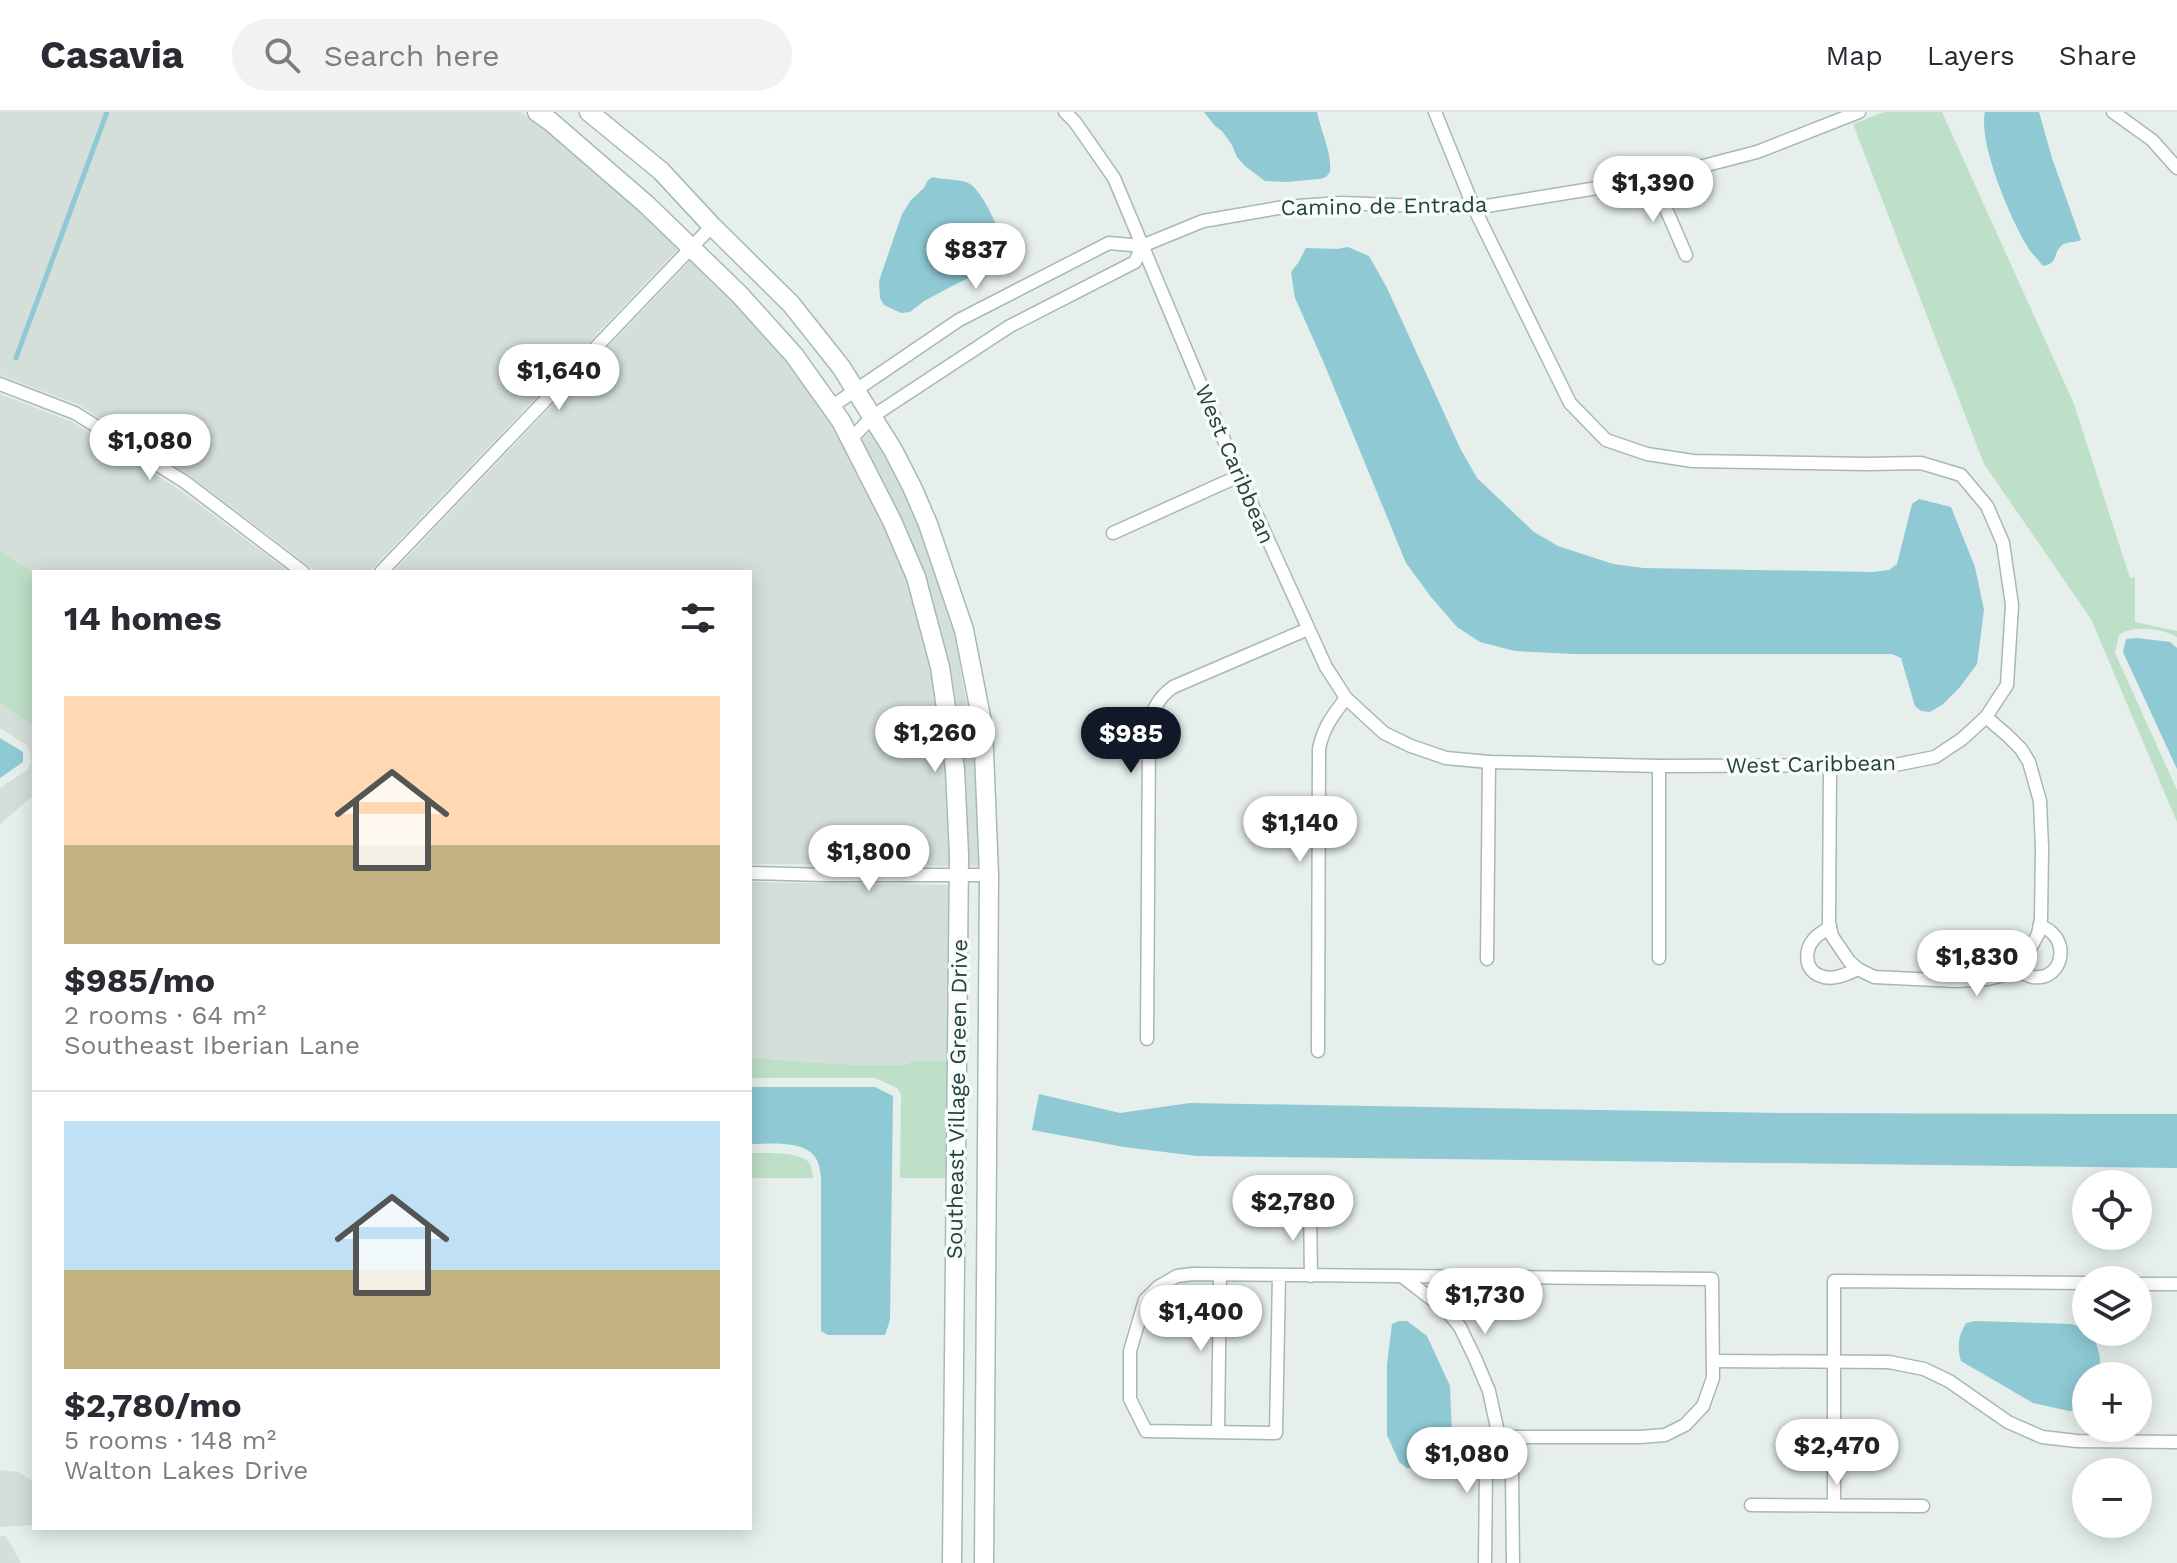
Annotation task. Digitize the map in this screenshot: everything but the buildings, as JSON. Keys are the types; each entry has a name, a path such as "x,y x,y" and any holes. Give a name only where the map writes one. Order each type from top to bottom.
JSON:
{"street":[{"name":"Southeast Village Green Drive","path":"537,112 647,205 739,294 794,355 851,439 916,577 940,667 955,769 959,876 952,1563"},
{"path":"564,134 582,112"},
{"name":"Southeast Village Green Drive","path":"589,112 661,171 791,304 841,367 893,450 928,524 964,630 983,727 989,875 984,1563"},
{"name":"West Caribbean","path":"1065,112 1114,178 1239,476 1326,667 1346,698 1384,733 1446,758 1659,766 1895,765 1935,757 1962,739 1986,717 2007,685 2012,605 2003,543 1987,506 1961,475 1921,463 1693,461 1647,454 1606,440 1570,403 1474,208 1435,112"},
{"name":"Camino de Entrada","path":"831,407 959,320 1109,243 1142,246 1203,221 1284,207 1341,203 1474,208 1653,179 1757,152 1859,112"},
{"path":"2113,112 2152,140 2177,168"},
{"path":"1653,179 1686,255"},
{"path":"383,570 712,226"},
{"name":"Camino de Entrada","path":"851,439 873,416 1010,326 1135,262 1142,246"},
{"path":"0,384 75,413 185,482 300,570"},
{"path":"1113,533 1239,476"},
{"path":"1147,1039 1149,736 1154,708 1163,694 1173,687 1308,629"},
{"path":"1318,1051 1319,749 1329,720 1346,698"},
{"path":"1830,765 1830,927 1832,936 1849,961 1874,977 1956,981 2007,974 2021,966 2040,925 2040,801 2029,762 2021,749 1986,717"},
{"path":"1487,959 1489,762"},
{"path":"1659,766 1659,958"},
{"path":"752,873 989,875"},
{"path":"2015,969 2030,977 2042,977 2052,974 2059,966 2058,941 2040,925"},
{"path":"1830,927 1813,939 1808,948 1809,967 1821,977 1832,978 1858,969"},
{"path":"1310,1209 1311,1276"},
{"path":"1218,1432 1220,1275"},
{"path":"1279,1275 1276,1433 1146,1431 1130,1399 1130,1351 1145,1300 1158,1287 1177,1276 1279,1275 1712,1279 1713,1378 1703,1406 1685,1425 1665,1435 1499,1437"},
{"path":"1403,1277 1447,1311 1460,1327 1489,1391 1499,1437 1512,1473 1513,1563"},
{"path":"1834,1505 1834,1281 2072,1283"},
{"path":"2152,1284 2177,1284"},
{"path":"1713,1361 1889,1362 1924,1369 1949,1381 2008,1422 2042,1437 2077,1441 2177,1442"},
{"path":"1485,1563 1486,1470 1499,1437"},
{"path":"1751,1505 1923,1506"}],"shaded area":[{"path":"0,112 521,112 642,212 679,248 371,570 314,570 189,475 79,405 0,375"},
{"path":"691,260 788,361 841,437 839,439 885,525 908,580 932,669 947,770 951,866 752,864 752,570 395,570"},
{"path":"0,394 72,422 180,490 286,570 32,570 0,549"},
{"path":"871,430 920,528 952,621 977,765 980,866 967,866 948,664 861,441"},
{"path":"0,703 32,726 32,797 0,824 0,788 27,770 31,762 28,746 0,728"},
{"path":"752,882 951,885 949,1061 856,1065 752,1058"},
{"path":"0,1470 18,1472 32,1481 32,1525 0,1527"},
{"path":"0,1536 6,1536 21,1563 0,1563"}],"green space":[{"path":"1884,112 1942,112 2074,404 2130,578 2135,577 2135,622 2177,631 2177,637 2147,629 2125,632 2119,635 2115,653 2177,790 2177,822 2091,619 1984,464 1853,124"},
{"path":"0,549 32,570 32,726 0,703"},
{"path":"752,1058 856,1065 949,1061 948,1178 900,1178 901,1094 897,1088 875,1078 752,1078"},
{"path":"752,1153 800,1157 810,1164 813,1178 752,1178"}],"water":[{"path":"1204,112 1317,112 1328,150 1330,172 1320,179 1265,181 1237,157 1222,131"},
{"path":"1985,112 2039,112 2081,240 2063,244 2048,265 2043,266 2029,249 2004,199 1986,142"},
{"path":"933,177 962,181 972,186 990,211 1005,248 998,262 924,301 910,312 901,313 884,305 880,298 879,281 902,214"},
{"path":"1348,247 1369,256 1387,288 1460,448 1477,478 1534,532 1558,546 1613,564 1643,568 1873,572 1889,570 1897,564 1912,504 1919,499 1951,507 1975,567 1984,610 1977,664 1960,687 1930,712 1921,711 1915,706 1901,658 1892,654 1573,654 1515,651 1480,642 1457,627 1406,563 1295,298 1291,272 1306,248"},
{"path":"2126,639 2170,642 2177,648 2177,769 2123,652"},
{"path":"0,738 23,752 23,762 0,778"},
{"path":"752,1087 875,1087 893,1096 890,1320 885,1335 828,1335 821,1331 821,1177 815,1157 810,1152 785,1144 752,1144"},
{"path":"1039,1094 1120,1113 1190,1103 1781,1113 2177,1114 2177,1168 1197,1156 1124,1147 1032,1130"},
{"path":"1407,1321 1427,1336 1450,1386 1452,1436 1440,1454 1427,1457 1413,1468 1399,1462 1387,1435 1387,1364 1392,1324"},
{"path":"1966,1323 2072,1324 2072,1346 2097,1346 2100,1362 2072,1362 2072,1411 2033,1403 1961,1361 1959,1346"}],"waterway":[{"path":"16,358 107,112"}]}
